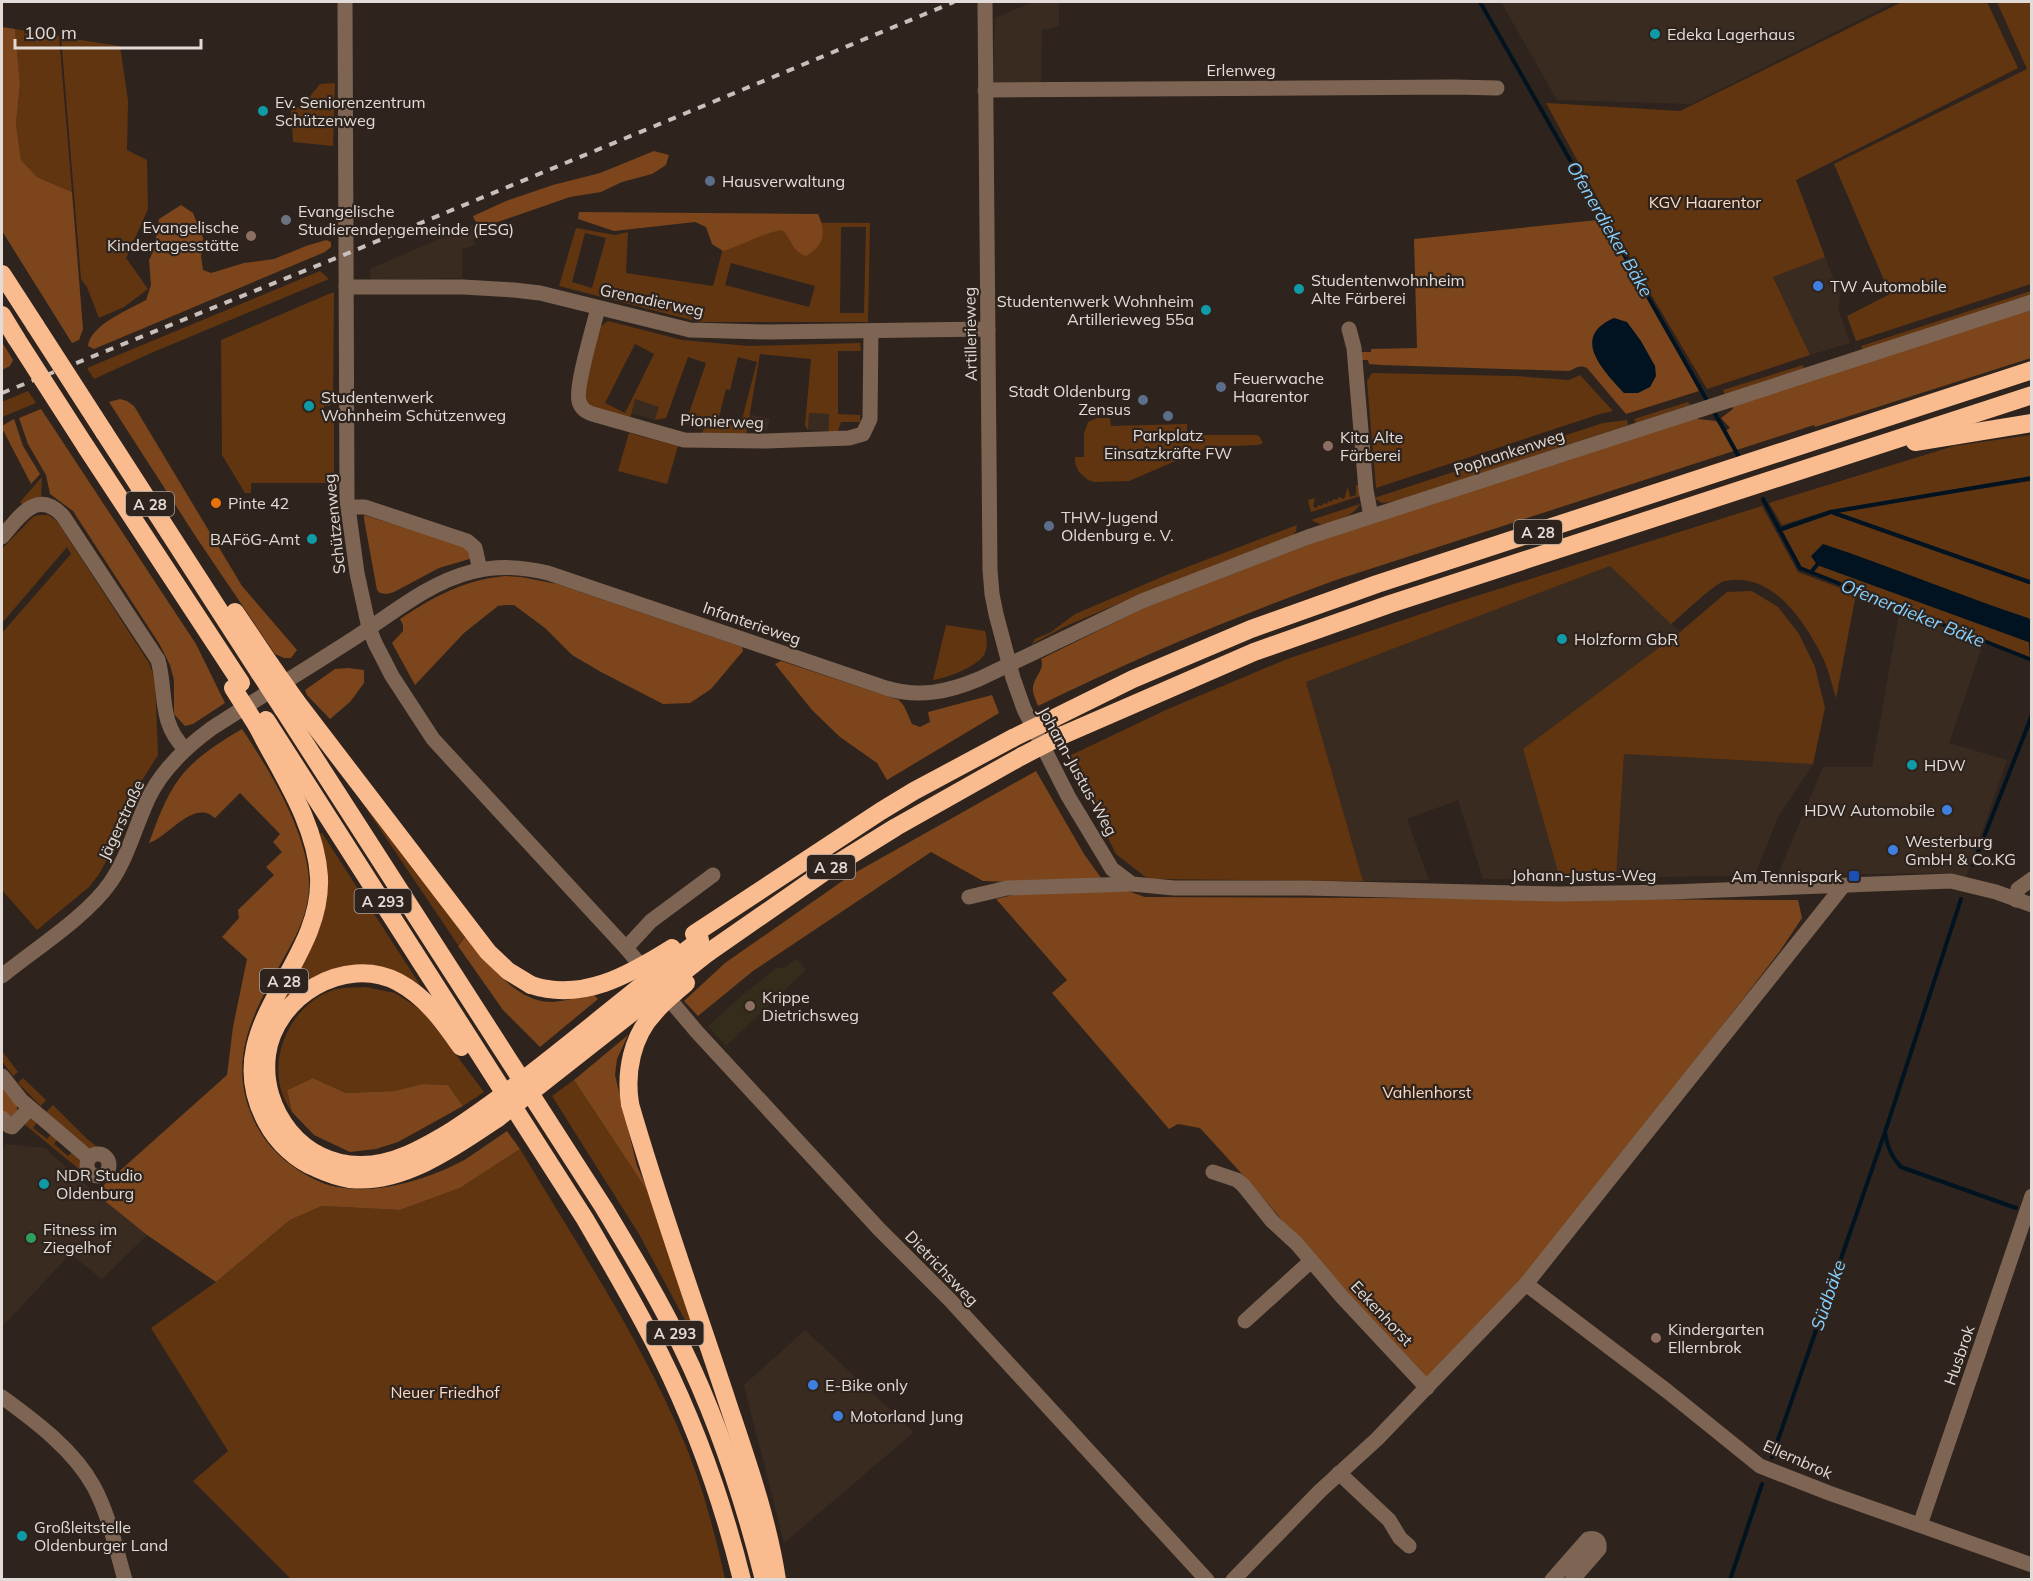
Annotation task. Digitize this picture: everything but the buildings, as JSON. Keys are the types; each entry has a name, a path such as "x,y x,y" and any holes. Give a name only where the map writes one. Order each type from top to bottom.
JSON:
{"highway":[{"name":"A 28","path":"2,274 197,576 224,596 265,668 290,705 488,952 508,971 531,985 560,991 573,991 598,985 643,965 704,946 745,928 830,868 896,827 1023,756 1063,735 1254,652 1390,604 2031,395"},
{"name":"A 28","path":"2,315 228,662 237,685 261,723 305,818 319,875 314,919 263,1021 254,1046 251,1066 261,1113 270,1130 295,1156 332,1175 351,1179 371,1179 415,1167 454,1138"},
{"name":"A 28","path":"775,881 889,806 1013,738 1133,679 1251,629 1377,584 2031,370"},
{"path":"1878,445 1933,440 2031,423"},
{"name":"A 293","path":"265,668 271,690 290,705 650,1284 710,1409 734,1475 764,1580"},
{"name":"A 293","path":"261,723 498,1083 585,1220 631,1299 661,1357 704,1457 730,1529 742,1580"},
{"name":"A 293","path":"498,1083 475,1065 430,1005 414,991 395,980 372,975 349,974 326,980 309,989 281,1017 271,1035 267,1053 268,1089 278,1116 300,1143 312,1152 343,1164 362,1166 387,1162 454,1138 647,980 704,946 775,881"},
{"name":"A 28","path":"704,946 641,1030 631,1053 630,1104 740,1440 762,1514 777,1580"}],"street":[{"name":"Schützenweg","path":"345,2 346,459 348,507 357,573 369,628 392,676 433,739 653,980"},
{"name":"Artillerieweg","path":"986,2 990,583 1010,665"},
{"name":"Erlenweg","path":"985,90 1497,88"},
{"name":"Grenadierweg","path":"346,287 464,287 540,293 690,330 768,332 987,329"},
{"name":"Pophankenweg","path":"1010,665 1142,601 1256,555 2031,302"},
{"name":"Pionierweg","path":"598,308 579,389 580,404 584,410 596,415 684,440 790,440 849,438 863,434 870,419 871,331"},
{"path":"1349,329 1354,348 1366,490 1371,516"},
{"path":"2,537 27,509 42,504 53,507 63,516 158,660 167,723 175,739 185,749"},
{"path":"348,507 366,507 467,541 475,548 480,570"},
{"name":"Infanterieweg","path":"369,628 441,583 480,570 512,567 548,573 898,692 925,694 951,690 1010,665"},
{"name":"Jägerstraße","path":"2,976 100,895 124,860 156,784 185,749 212,728 369,628"},
{"name":"Johann-Justus-Weg","path":"1010,665 1024,709 1068,796 1112,869 1132,884"},
{"path":"626,948 651,921 713,875"},
{"path":"2016,900 2018,890 2031,879"},
{"name":"Johann-Justus-Weg","path":"969,897 1007,888 1132,884 1174,888 1306,888 1559,894 1951,881 1996,892 2031,905"},
{"path":"1233,1580 1339,1473 1377,1439 1526,1284 1843,886"},
{"name":"Dietrichsweg","path":"653,980 697,1032 876,1226 950,1300 1207,1580"},
{"path":"2,1076 30,1108 89,1158"},
{"path":"8,1122 30,1108"},
{"name":"Eekenhorst","path":"1214,1172 1237,1180 1243,1185 1272,1221 1297,1244 1427,1388"},
{"name":"Husbrok","path":"1920,1525 2031,1196"},
{"path":"1245,1322 1311,1261"},
{"name":"Ellernbrok","path":"1526,1284 1760,1466 2031,1565"},
{"path":"2,1397 60,1444 86,1474 100,1501 125,1580"},
{"path":"1339,1473 1389,1520 1400,1538 1409,1546"},
{"path":"1552,1580 1588,1539 1597,1540 1600,1544 1599,1549 1572,1580"}],"shaded area":[{"path":"1033,2 1059,2 1059,26 1042,30 1041,90 992,90 995,18"},
{"path":"1501,2 1895,2 1691,104 1557,100"},
{"path":"473,224 475,245 462,249 462,278 371,280 370,269"},
{"path":"1825,257 1840,295 1838,309 1850,343 1810,355 1773,276"},
{"path":"635,399 660,407 655,420 630,413"},
{"path":"692,413 707,421 702,431 687,424"},
{"path":"809,413 829,414 828,431 808,430"},
{"path":"749,414 770,419 767,431 746,426"},
{"path":"1610,566 1680,632 1523,749 1560,879 1483,879 1458,800 1407,819 1429,880 1363,881 1306,682"},
{"path":"1900,609 1984,641 1949,743 2007,760 1966,877 1950,873 1777,877 1823,767 1872,767"},
{"path":"1624,754 1813,764 1779,815 1755,875 1616,878"},
{"name":"Krippe Dietrichsweg","path":"797,959 806,970 726,1046 708,1026 776,968 784,968"},
{"path":"6,1144 45,1148 147,1235 102,1279 70,1254 2,1327 2,1149"},
{"path":"805,1330 914,1432 784,1543 744,1385"}],"green space":[{"name":"KGV Haarentor","path":"1902,2 1987,2 2018,68 1796,180 1825,257 1773,277 1810,355 1707,389 1642,279 1546,103 1680,111"},
{"path":"1997,2 2031,2 2031,284 1856,341 1847,316 1890,294 1834,164 2027,69"},
{"path":"2,27 15,29 20,85 16,124 21,160 37,177 72,192 83,329 79,340 72,343 2,231"},
{"path":"15,29 59,36 72,192 37,177 21,160 16,124 20,88"},
{"path":"61,37 120,46 128,101 127,150 147,160 148,209 126,258 148,289 124,307 99,318 87,287 81,279"},
{"path":"335,83 333,146 293,142 291,110 303,105 320,84"},
{"path":"654,151 669,155 666,165 652,174 622,182 601,192 570,197 486,226 475,221 473,216 506,201 553,185 600,173"},
{"path":"181,205 193,213 203,238 201,256 203,270 211,273 244,263 274,259 326,240 331,242 331,247 325,252 94,349 88,346 90,338 103,325 146,300 151,285 149,260 154,250 159,219"},
{"path":"579,212 818,214 823,232 817,248 806,256 794,248 782,230 723,251 712,244 706,227 695,222 614,231 578,219"},
{"path":"1607,219 1699,391 1626,414 1584,367 1568,371 1382,365 1369,364 1368,360 1361,360 1361,352 1371,352 1371,349 1417,348 1414,239"},
{"path":"730,222 870,223 868,322 699,322 559,286 576,228 615,235 628,232 626,273 713,286","holes":["841,227 866,227 864,313 840,313","585,233 606,238 592,288 572,282","731,263 815,286 809,307 725,285"]},
{"path":"320,271 329,279 94,379 87,368"},
{"path":"2031,291 2031,296 1863,350 1861,346"},
{"path":"334,293 333,402 329,406 324,406 324,414 329,415 334,421 334,483 251,483 251,493 245,493 222,455 221,340"},
{"path":"2031,309 2031,358 1815,427 1814,425 1336,580 1185,639 1038,706 1033,689 1041,670 1041,659 1144,608 1310,544 1696,417 1716,421 1725,431 1730,428 1721,418 1733,409 1732,405"},
{"path":"608,321 682,340 749,346 860,343 861,351 838,351 838,414 860,415 860,422 841,422 836,436 828,437 829,414 809,413 808,430 805,426 811,359 760,354 746,436 701,436 707,421 692,413 685,425 706,363 688,357 666,418 655,420 659,407 635,399 630,419 591,408 586,403 584,395 597,332","holes":["635,344 654,354 625,413 605,403","738,357 757,362 740,427 718,421 726,389 730,390"]},
{"path":"2,342 13,360 10,366 2,370"},
{"path":"1803,365 1804,369 1725,395 1723,390"},
{"path":"1372,373 1515,376 1569,380 1580,375 1613,411 1376,488 1367,381"},
{"path":"28,391 36,403 2,417 2,402"},
{"path":"120,399 134,406 242,586 297,650 291,658 275,654 196,537 109,402"},
{"path":"1688,402 1690,405 1636,423 1634,419"},
{"path":"41,409 196,644 225,703 193,724 185,726 174,714 174,680 170,665 160,645 73,511 50,494 46,475 28,444 19,418"},
{"path":"1097,418 1110,418 1111,426 1187,424 1187,435 1256,435 1263,443 1208,447 1129,481 1094,482 1079,472 1075,457 1084,457 1084,434 1088,422"},
{"path":"14,419 23,446 40,474 31,484 2,428"},
{"path":"1627,420 1628,425 1397,501 1382,503 1374,498 1603,423"},
{"path":"629,433 678,446 667,484 618,471"},
{"path":"2031,435 2031,477 1830,510 1782,525 1769,503 1954,446"},
{"path":"42,477 41,499 23,505 20,502"},
{"path":"2031,481 2031,660 1800,568 1779,530 1831,512"},
{"path":"1356,485 1360,485 1360,496 1311,512 1308,500 1315,498 1313,507 1317,508 1323,503 1327,504 1328,501 1332,502 1333,499 1338,500 1338,497 1344,499 1348,487 1350,497 1356,495"},
{"path":"1360,504 1353,512 1338,520 1322,525 1311,520"},
{"path":"1762,506 1798,572 1856,594 1836,698 1825,663 1816,644 1797,615 1772,591 1742,580 1725,581 1707,593 1671,624 1610,566 1306,682 1363,881 1148,879 1116,854 1067,757 1168,709 1287,659 1451,604"},
{"path":"48,515 57,521 149,663 155,680 158,755 137,788 113,849 99,874 89,887 37,930 2,890 2,633 71,554 67,547 2,623 2,549 33,517"},
{"path":"364,515 466,547 473,558 439,568 394,592 380,593 377,590"},
{"path":"1297,525 1292,536 1139,595 1066,626 1032,644 1035,639 1051,632 1075,614 1169,574"},
{"path":"505,576 557,584 742,647 743,651 711,689 690,703 663,704 572,655 545,628 514,605 506,605 498,606 464,633 415,685 392,643 403,631 400,619 462,586"},
{"path":"1752,591 1778,607 1799,634 1815,667 1825,708 1813,764 1624,754 1616,878 1560,879 1523,749 1680,632 1727,592"},
{"path":"946,625 985,631 986,649 984,655 968,668 933,680"},
{"path":"781,661 899,700 912,724 920,727 930,722 928,712 992,695 999,713 887,780 877,763 840,737 812,710 775,664"},
{"path":"335,669 364,670 364,683 350,702 330,719 305,690"},
{"path":"242,729 275,782 294,822 307,862 309,881 308,901 303,919 256,1012 248,1032 244,1052 242,1072 245,1094 252,1116 263,1136 285,1161 304,1173 331,1186 350,1189 391,1186 431,1175 466,1159 507,1131 520,1149 460,1188 400,1210 322,1206 290,1220 216,1282 147,1235 95,1193 227,1075 233,1027 247,959 222,937 239,918 238,910 274,875 266,867 282,852 273,842 280,834 240,793 215,818 206,813 191,815 149,843 165,802 185,771 208,751"},
{"path":"337,765 466,936 458,945"},
{"path":"1036,771 1084,854 1104,882 983,881 931,852 753,971 698,1016 684,1001 725,963 851,875"},
{"path":"322,833 420,985 418,987 367,967 277,1012 311,948 325,906 327,883 325,860 318,835"},
{"name":"Vahlenhorst","path":"1122,889 1145,897 1798,900 1802,918 1780,951 1522,1285 1425,1381 1377,1331 1200,1128 1178,1124 1169,1129 1052,993 1067,980 996,899 1026,892"},
{"path":"466,936 503,979 526,995 552,1002 593,994 598,999 540,1047 503,1010 458,946"},
{"path":"365,987 395,993 423,1011 484,1092 463,1106 448,1085 422,1084 394,1091 346,1093 313,1078 287,1090 292,1112 283,1096 279,1078 279,1060 283,1042 291,1025 302,1010 316,998 337,989"},
{"path":"628,1035 617,1059 615,1075 637,1166 650,1195 574,1080"},
{"path":"2,1051 18,1072 13,1076 2,1061"},
{"path":"23,1078 46,1100 41,1106 18,1083"},
{"path":"313,1078 346,1093 394,1091 422,1084 448,1085 463,1106 398,1142 376,1149 350,1152 314,1135 292,1112 287,1090"},
{"path":"574,1080 650,1195 703,1354 639,1234 552,1096"},
{"path":"2,1084 16,1104 19,1115 10,1123 2,1112"},
{"path":"53,1105 99,1148 88,1149 46,1112"},
{"path":"32,1115 38,1121 33,1128 47,1139 53,1132 59,1137 54,1144 68,1156 74,1150 80,1158 80,1170 23,1123"},
{"name":"Neuer Friedhof","path":"520,1149 608,1294 668,1406 697,1477 713,1528 725,1579 291,1579 193,1481 228,1451 151,1328 216,1282 290,1220 322,1206 400,1210 460,1188"}],"water":[{"path":"1614,318 1627,322 1655,366 1656,376 1650,387 1638,393 1624,393 1607,374 1595,354 1592,344 1594,334 1601,326"},
{"path":"1823,544 2028,618 2031,620 2031,643 1817,565 1811,556"}],"waterway":[{"name":"Ofenerdieker Bäke","path":"1480,2 1709,404"},
{"name":"Ofenerdieker Bäke","path":"1713,410 1739,457"},
{"path":"1779,530 1831,512 2032,478"},
{"name":"Ofenerdieker Bäke","path":"1763,499 1800,568 2032,660"},
{"path":"1834,513 2032,583"},
{"path":"1811,572 1817,565"},
{"path":"2031,643 2032,659"},
{"name":"Ofenerdieker Bäke","path":"1973,865 2032,715"},
{"name":"Südbäke","path":"1772,1457 1885,1132 1961,899"},
{"path":"1885,1133 1890,1152 1901,1167 2016,1208"},
{"name":"Südbäke","path":"1730,1580 1762,1484"}],"railway":[{"path":"2,393 346,254 954,2"}],"place":[{"name":"Edeka Lagerhaus","path":"1655,34"},
{"name":"Ev. Seniorenzentrum Schützenweg","path":"263,111"},
{"name":"Hausverwaltung","path":"710,181"},
{"name":"Evangelische Studierendengemeinde (ESG)","path":"286,220"},
{"name":"Evangelische Kindertagesstätte","path":"251,236"},
{"name":"TW Automobile","path":"1818,286"},
{"name":"Studentenwohnheim Alte Färberei","path":"1299,289"},
{"name":"Studentenwerk Wohnheim Artillerieweg 55a","path":"1206,310"},
{"name":"Feuerwache Haarentor","path":"1221,387"},
{"name":"Stadt Oldenburg Zensus","path":"1143,400"},
{"name":"Studentenwerk Wohnheim Schützenweg","path":"309,406"},
{"name":"Parkplatz Einsatzkräfte FW","path":"1168,416"},
{"name":"Kita Alte Färberei","path":"1328,446"},
{"name":"Pinte 42","path":"216,503"},
{"name":"THW-Jugend Oldenburg e. V.","path":"1049,526"},
{"name":"BAFöG-Amt","path":"312,539"},
{"name":"Holzform GbR","path":"1562,639"},
{"name":"HDW","path":"1912,765"},
{"name":"HDW Automobile","path":"1947,810"},
{"name":"Westerburg GmbH & Co.KG","path":"1893,850"},
{"name":"Am Tennispark","path":"1854,876"},
{"name":"Krippe Dietrichsweg","path":"750,1006"},
{"name":"NDR Studio Oldenburg","path":"44,1184"},
{"name":"Fitness im Ziegelhof","path":"31,1238"},
{"name":"Kindergarten Ellernbrok","path":"1656,1338"},
{"name":"E-Bike only","path":"813,1385"},
{"name":"Motorland Jung","path":"838,1416"},
{"name":"Großleitstelle Oldenburger Land","path":"22,1536"}]}
